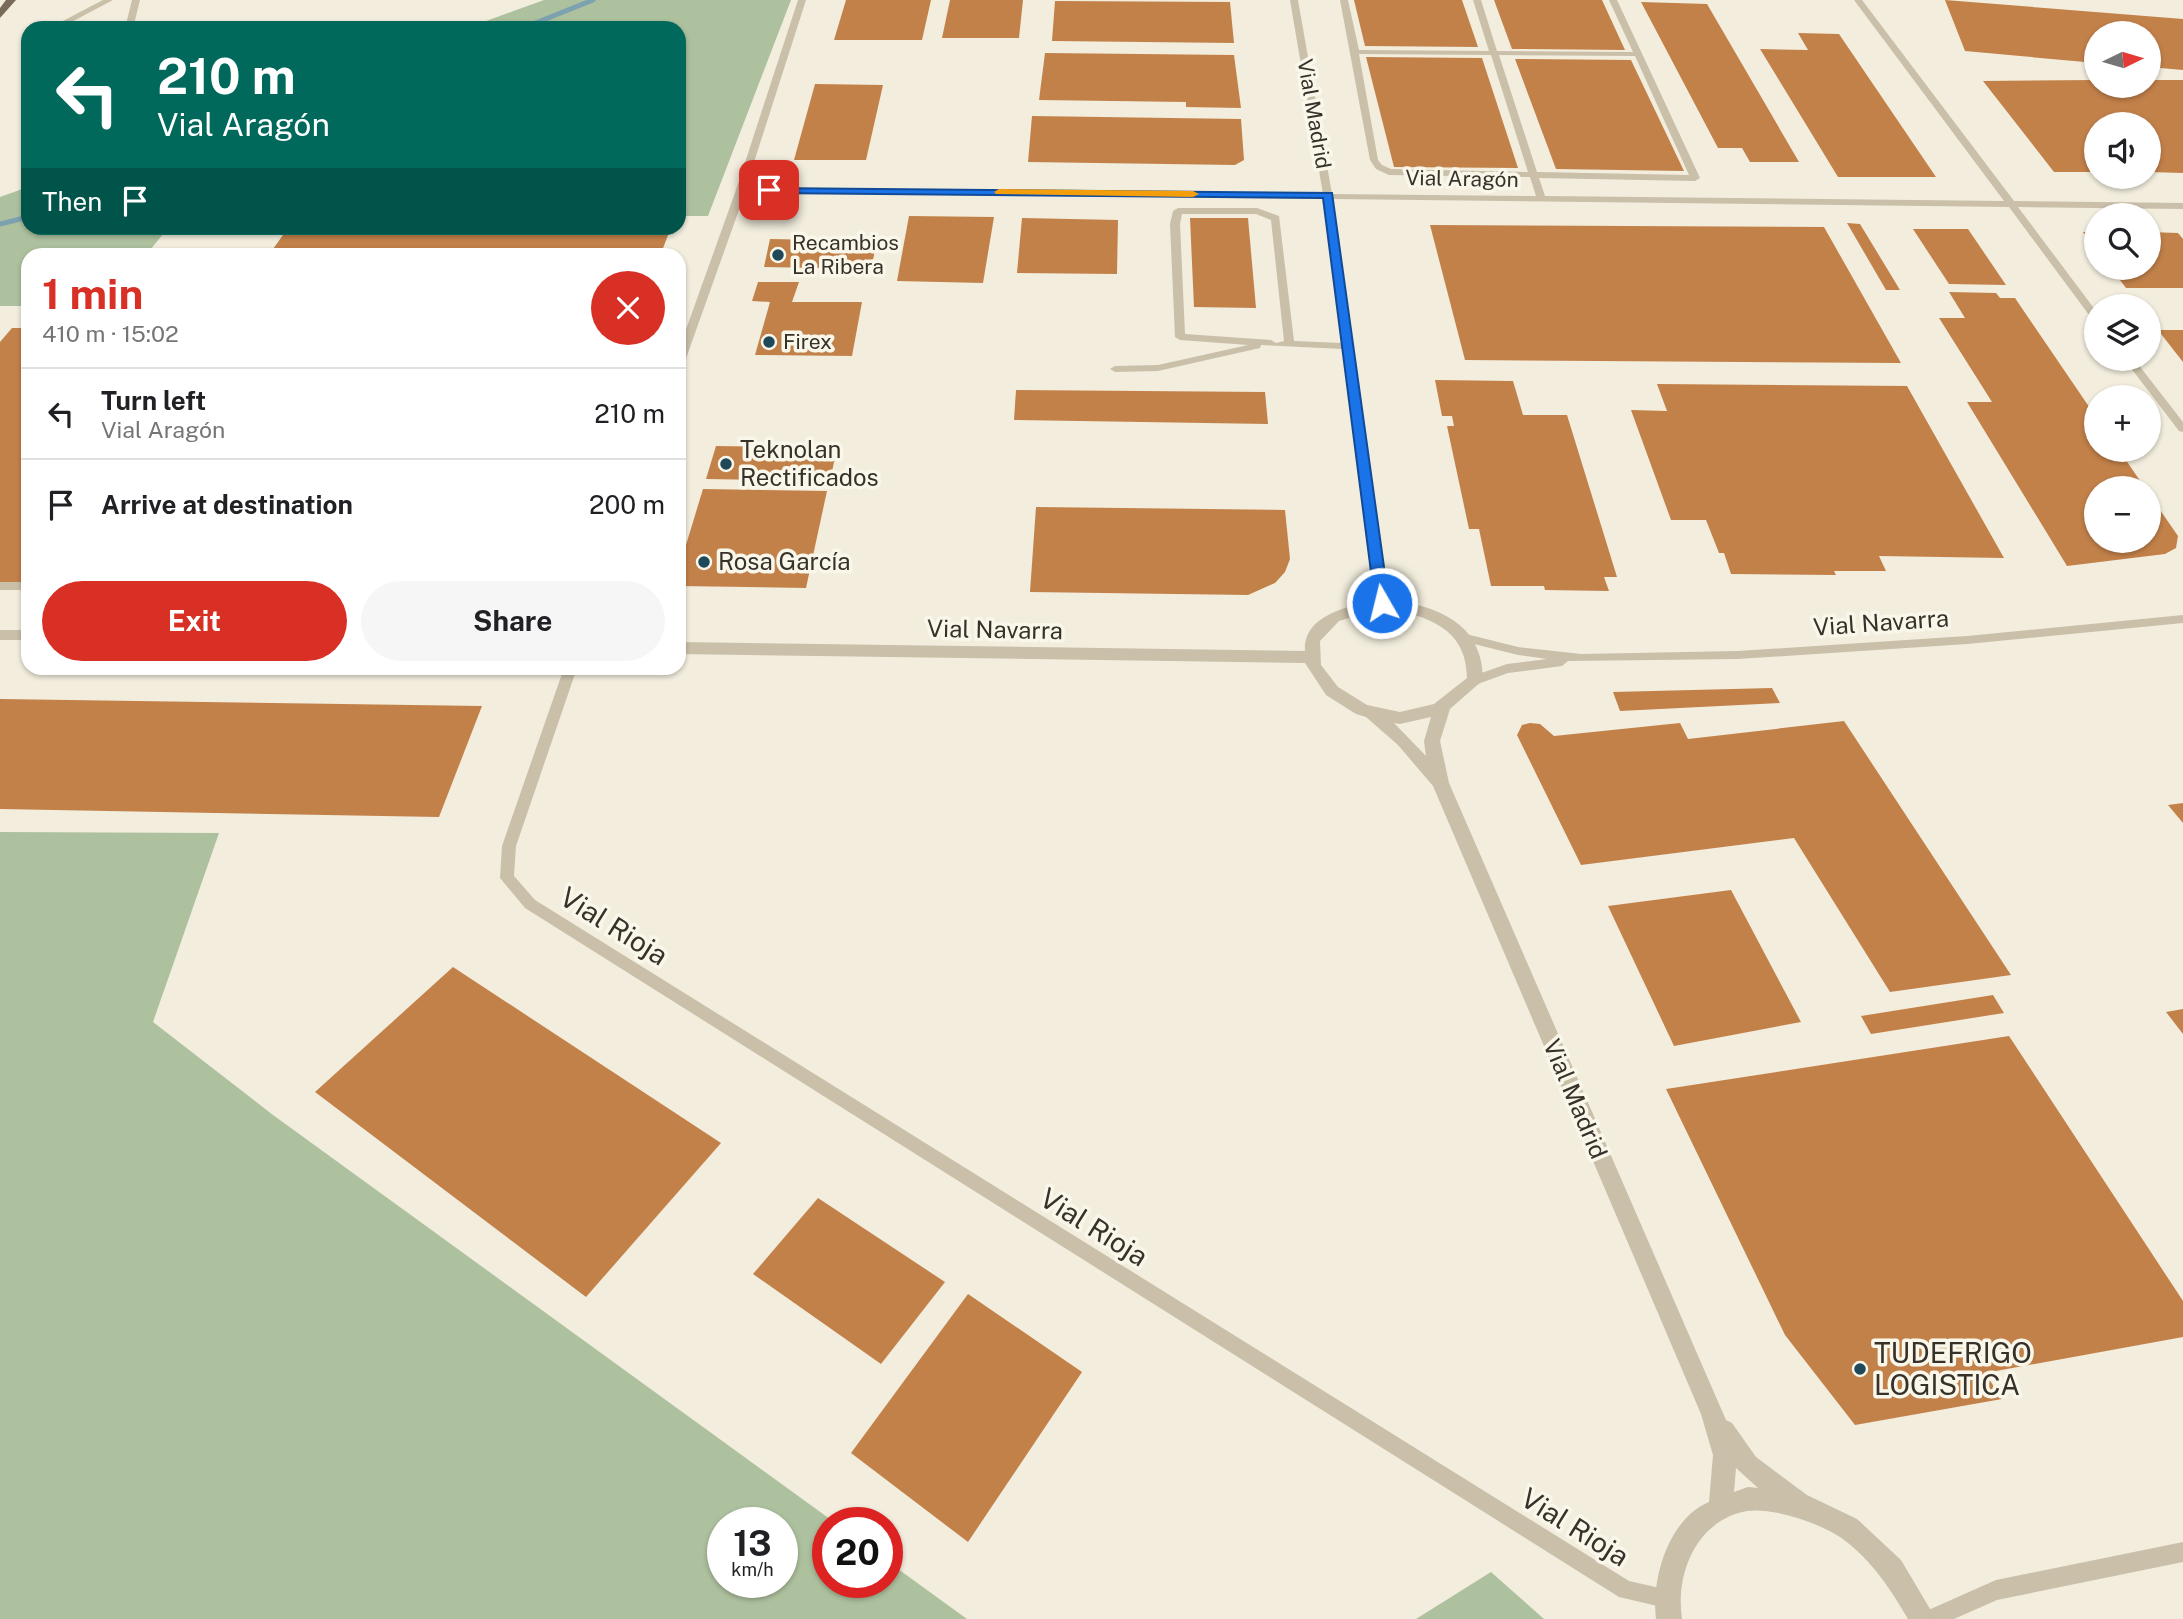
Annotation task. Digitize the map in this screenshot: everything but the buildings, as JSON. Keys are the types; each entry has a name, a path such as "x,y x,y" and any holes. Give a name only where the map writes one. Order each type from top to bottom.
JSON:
{"main road":[{"path":"0,15 11,0"}],"street":[{"path":"1382,603 1413,607 1441,619 1462,637 1474,655 1475,680 1463,696 1442,710 1417,717 1388,717 1358,709 1334,695 1318,677 1310,657 1314,636 1329,618 1353,607 1382,603"},
{"path":"0,635 21,635"},
{"name":"Vial Navarra","path":"686,648 1310,657"},
{"name":"Vial Madrid","path":"1442,710 1432,741 1440,783 1712,1413 1725,1455 1720,1510"},
{"name":"Vial Madrid","path":"1371,713 1404,741 1440,783"},
{"name":"Vial Madrid","path":"1712,1413 1748,1465 1798,1504"},
{"path":"1668,1608 1678,1549 1707,1515 1748,1499 1798,1504 1848,1528 1892,1569 1923,1619"}],"lane":[{"path":"67,21 109,0"},
{"path":"131,21 136,0"},
{"path":"686,344 741,190 802,0"},
{"name":"Vial Madrid","path":"1294,0 1328,195 1382,603"},
{"path":"1344,0 1374,160 1379,167 1403,174 1695,178 1613,0"},
{"path":"1477,0 1541,198"},
{"path":"1858,0 2084,301"},
{"path":"1355,52 1638,54"},
{"name":"Vial Aragón","path":"741,190 2183,206"},
{"path":"1289,344 1276,218 1257,211 1178,211 1175,224 1180,337 1289,344 1348,346"},
{"path":"1115,369 1158,368 1271,343"},
{"path":"2138,371 2183,429"},
{"path":"0,586 21,586"},
{"name":"Vial Navarra","path":"1475,680 1507,669 1581,658 1738,655 1967,640 2183,619"},
{"name":"Vial Navarra","path":"1462,637 1518,651 1581,658"},
{"name":"Vial Rioja","path":"569,675 509,846 507,878 530,904 1626,1590 1668,1608"},
{"path":"1931,1619 1996,1590 2183,1552"}],"green space":[{"path":"544,0 791,0 708,216 686,216 686,21 486,21"},
{"path":"21,190 21,235 162,235 152,248 21,248 21,306 0,306 0,197"},
{"path":"0,832 219,833 153,1022 273,1115 813,1507 812,1598 903,1598 903,1573 967,1619 0,1619"},
{"path":"1491,1572 1544,1619 1416,1619"}],"waterway":[{"path":"540,21 593,0"},
{"path":"0,224 21,219"}],"slow traffic":[{"path":"999,192 1193,194"}],"place":[{"name":"Recambios La Ribera","path":"778,255"},
{"name":"Firex","path":"769,342"},
{"name":"Teknolan Rectificados","path":"726,464"},
{"name":"Rosa García","path":"704,562"},
{"name":"TUDEFRIGO LOGISTICA","path":"1860,1369"}],"route":[{"path":"769,190 1328,195 1382,603"}]}
